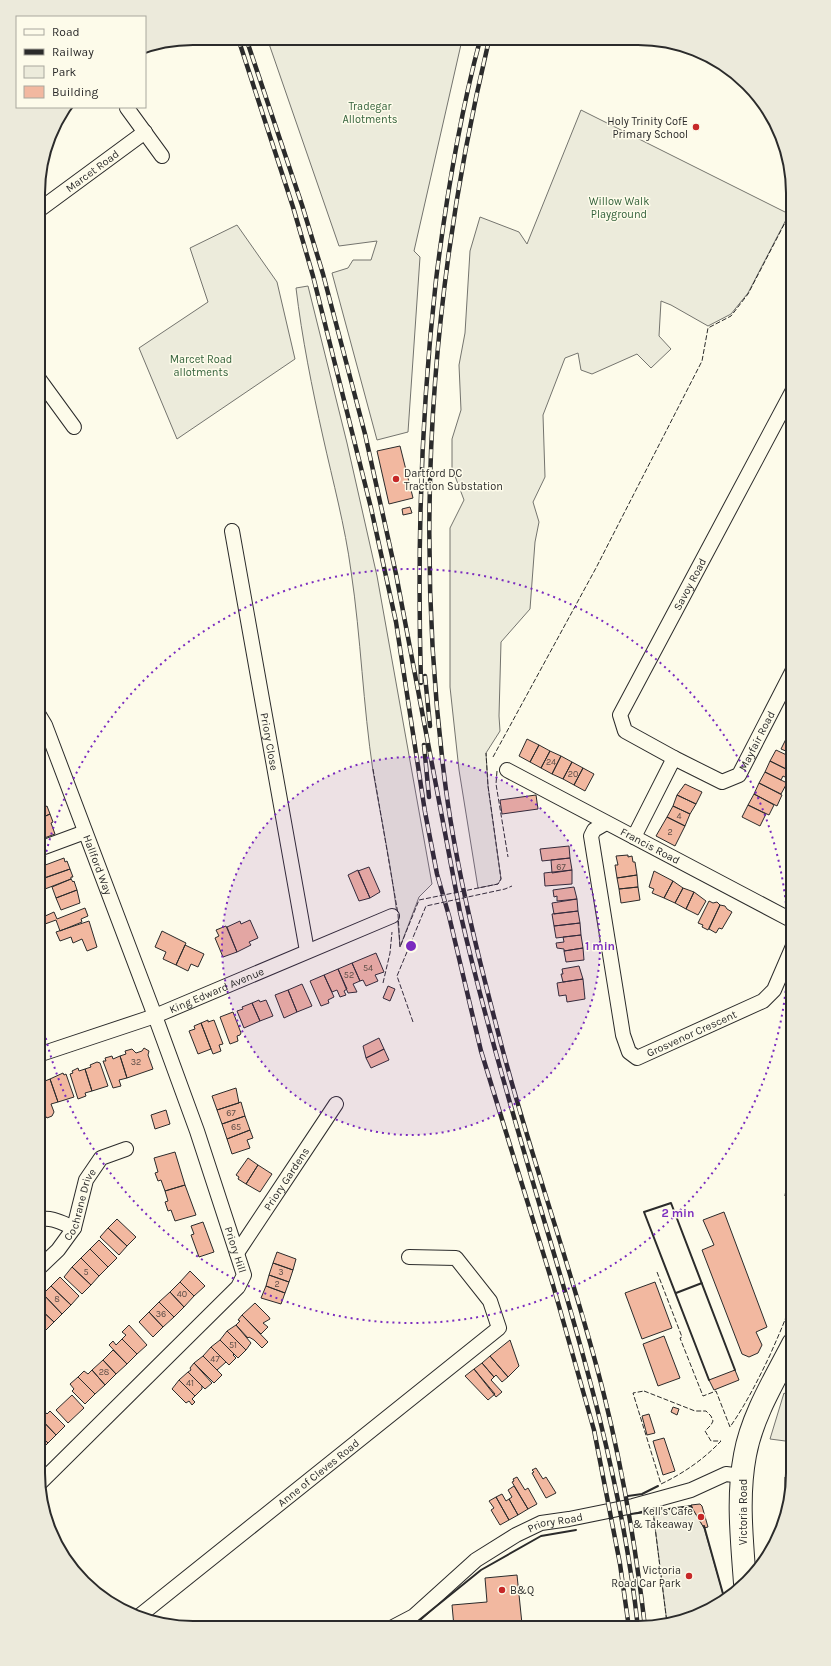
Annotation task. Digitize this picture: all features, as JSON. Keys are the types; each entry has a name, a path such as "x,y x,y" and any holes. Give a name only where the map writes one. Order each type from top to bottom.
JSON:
{"main road":[{"name":"Victoria Road","path":"745,1576 741,1521 742,1476 745,1454 756,1418 786,1358"}],"street":[{"path":"127,108 162,156"},
{"name":"Marcet Road","path":"45,206 145,132"},
{"path":"45,388 74,427"},
{"name":"Savoy Road","path":"674,758 625,731 620,715 786,403"},
{"name":"Priory Close","path":"232,531 307,951"},
{"name":"Mayfair Road","path":"674,758 722,782 739,775 786,684"},
{"name":"Hallford Way","path":"45,725 155,1016"},
{"path":"634,837 674,758"},
{"name":"Francis Road","path":"507,770 786,917"},
{"name":"Grosvenor Crescent","path":"606,823 594,830 591,836 623,1035 630,1052 637,1058 763,1001 774,990 786,962"},
{"path":"45,847 85,832"},
{"name":"King Edward Avenue","path":"45,1053 155,1016 392,916"},
{"name":"Priory Hill","path":"45,1478 238,1287 244,1275 197,1131 155,1016"},
{"name":"Priory Gardens","path":"237,1253 336,1104"},
{"name":"Cochrane Drive","path":"45,1262 58,1250 74,1228 86,1180 100,1158 126,1149"},
{"path":"45,1218 53,1219 74,1228"},
{"name":"Anne of Cleves Road","path":"144,1612 499,1328 490,1301 456,1258 409,1257"},
{"name":"Priory Road","path":"404,1621 414,1616 476,1560 516,1534 541,1523 633,1506 691,1490 726,1474 742,1476"}],"green space":[{"name":"Tradegar Allotments","path":"269,45 461,45 414,251 420,257 408,432 377,440 332,273 348,268 353,260 371,260 377,241 339,246"},
{"name":"Willow Walk Playground","path":"581,110 786,212 786,220 748,293 731,314 708,326 661,301 659,336 671,349 651,368 637,354 592,374 581,370 578,353 565,358 543,415 545,477 533,502 539,522 535,542 530,609 501,642 500,731 486,753 488,786 501,879 498,884 478,888 459,770 450,687 450,528 464,500 452,468 452,439 461,410 459,365 465,333 470,251 480,217 519,232 527,244"},
{"name":"Marcet Road allotments","path":"237,225 277,282 295,359 177,439 139,348 208,302 190,248"},
{"path":"308,286 347,443 377,576 432,884 419,897 400,947 392,881 373,771 357,621 348,554 311,382 298,307 296,288"},
{"path":"784,1393 786,1394 786,1441 770,1439"}],"shaded area":[{"name":"Victoria Road Car Park","path":"691,1506 704,1528 723,1594 695,1610 666,1618 653,1511"}],"building":[{"name":"Dartford DC Traction Substation","path":"400,446 413,498 389,504 377,451"},
{"path":"410,507 412,513 403,515 402,509"},
{"path":"527,739 539,745 530,762 519,756"},
{"path":"786,739 786,751 781,749"},
{"path":"539,745 550,751 541,768 530,762"},
{"path":"776,750 786,755 786,769 770,761"},
{"path":"550,751 561,756 552,774 541,768"},
{"path":"561,756 572,762 563,779 552,774"},
{"path":"770,761 786,769 786,778 783,776 781,780 765,772"},
{"path":"572,762 583,768 574,785 563,779"},
{"path":"583,768 594,774 585,791 574,785"},
{"path":"765,772 786,782 786,785 781,794 759,783"},
{"path":"759,783 782,795 777,806 754,794"},
{"path":"685,784 702,792 696,804 677,795"},
{"path":"754,794 774,805 769,815 748,805"},
{"path":"536,795 538,809 502,814 500,800"},
{"path":"677,795 696,804 690,814 673,806"},
{"path":"748,805 766,814 760,826 742,817"},
{"path":"47,806 50,814 45,816 45,807"},
{"path":"673,806 690,814 685,826 667,817"},
{"path":"50,814 53,822 51,823 55,834 45,838 45,816"},
{"path":"667,817 685,826 675,846 656,836"},
{"path":"569,846 570,858 542,861 540,849"},
{"path":"628,855 628,857 632,856 633,862 635,862 637,875 617,878 615,865 618,865 616,856"},
{"path":"64,858 70,869 45,878 45,865"},
{"path":"570,858 572,870 552,873 551,860"},
{"path":"369,867 380,892 370,898 358,871"},
{"path":"70,869 73,877 45,889 45,878"},
{"path":"358,870 370,898 359,901 348,875"},
{"path":"572,870 572,884 545,886 544,873"},
{"path":"654,871 673,881 664,898 652,893 654,889 649,887"},
{"path":"637,875 638,887 619,889 617,878"},
{"path":"71,879 73,882 74,881 77,890 56,898 52,887"},
{"path":"673,881 683,888 675,903 664,898"},
{"path":"574,887 577,899 557,901 557,896 554,897 553,890"},
{"path":"638,887 640,900 621,903 619,889"},
{"path":"683,888 694,892 686,909 675,903"},
{"path":"77,890 80,903 61,910 56,898"},
{"path":"694,892 706,901 698,915 686,909"},
{"path":"577,899 578,911 554,914 552,903"},
{"path":"709,901 713,903 717,902 720,905 708,930 702,927 703,925 698,923"},
{"path":"720,905 725,906 732,912 722,929 719,928 716,933 709,929"},
{"path":"85,908 88,916 81,919 82,922 60,931 56,920 45,924 45,916 54,912 57,919"},
{"path":"578,911 580,923 554,926 552,914"},
{"path":"250,920 258,938 249,942 251,945 237,952 227,927 240,921 241,924"},
{"path":"89,921 97,947 87,951 82,939 73,943 71,937 60,941 56,932"},
{"path":"580,923 581,935 556,938 554,926"},
{"path":"226,926 237,952 223,957 215,938 219,936 216,930"},
{"path":"162,931 186,943 176,965 163,959 166,952 155,947"},
{"path":"581,935 583,948 564,951 564,949 557,948 556,943 564,942 563,937"},
{"path":"185,945 204,954 198,967 191,964 188,971 176,965"},
{"path":"583,948 584,960 566,962 564,951"},
{"path":"376,953 384,972 375,975 378,981 366,986 363,980 360,981 352,963"},
{"path":"352,963 360,981 353,984 357,992 348,993 338,969"},
{"path":"579,966 583,979 563,982 561,974 563,974 562,969"},
{"path":"338,969 347,989 344,991 346,995 340,997 337,990 332,992 324,975"},
{"path":"324,975 334,997 328,1000 329,1003 321,1006 310,981"},
{"path":"583,979 585,999 567,1002 566,995 559,996 557,983"},
{"path":"302,984 312,1006 297,1012 288,990"},
{"path":"388,986 395,989 390,1001 383,998"},
{"path":"288,990 297,1012 284,1018 275,995"},
{"path":"259,1000 260,1002 266,1000 273,1016 260,1021 252,1003"},
{"path":"252,1003 260,1021 244,1028 237,1011"},
{"path":"233,1012 241,1033 237,1036 238,1041 230,1044 220,1017"},
{"path":"208,1020 208,1022 214,1020 223,1044 219,1045 221,1051 213,1054 201,1023"},
{"path":"201,1023 211,1049 198,1054 189,1031 195,1029 194,1026"},
{"path":"379,1038 384,1049 366,1058 363,1046"},
{"path":"144,1048 149,1051 148,1055 153,1069 127,1078 120,1056 126,1054 125,1051 132,1049 136,1053 142,1051"},
{"path":"384,1049 389,1060 371,1068 366,1058"},
{"path":"112,1056 113,1059 120,1056 127,1078 119,1080 121,1086 113,1088 103,1061 106,1061 105,1058"},
{"path":"97,1062 100,1063 108,1086 92,1091 85,1069 91,1067 90,1065"},
{"path":"78,1068 79,1071 85,1069 92,1091 85,1093 86,1096 78,1099 70,1074"},
{"path":"63,1073 64,1075 66,1074 74,1097 58,1102 50,1079"},
{"path":"50,1079 58,1102 51,1104 54,1112 52,1116 47,1118 45,1116 45,1081"},
{"path":"236,1088 239,1103 217,1110 212,1096"},
{"path":"241,1102 245,1116 222,1124 217,1110"},
{"path":"166,1110 170,1124 155,1129 151,1115"},
{"path":"245,1116 250,1130 227,1139 222,1124"},
{"path":"250,1130 253,1138 247,1140 250,1148 232,1154 227,1139"},
{"path":"175,1152 185,1185 165,1191 161,1180 158,1181 155,1173 158,1172 154,1158"},
{"path":"248,1158 258,1165 246,1184 238,1179 239,1177 236,1175"},
{"path":"258,1165 272,1174 260,1192 246,1184"},
{"path":"185,1185 196,1215 175,1221 171,1210 168,1211 165,1202 168,1201 165,1191"},
{"path":"724,1212 767,1327 756,1332 762,1345 758,1353 749,1357 742,1354 702,1250 714,1245 703,1220"},
{"path":"117,1219 136,1237 127,1246 108,1228"},
{"path":"203,1222 214,1252 199,1257 191,1235 194,1234 191,1226"},
{"path":"108,1228 127,1246 119,1255 100,1237"},
{"path":"99,1240 117,1258 108,1267 90,1249"},
{"path":"90,1249 108,1267 99,1276 81,1258"},
{"path":"277,1252 296,1259 293,1270 273,1263"},
{"path":"81,1258 99,1276 91,1285 72,1267"},
{"path":"273,1263 293,1270 289,1282 269,1275"},
{"path":"72,1267 91,1285 82,1294 64,1277"},
{"path":"190,1271 205,1286 194,1296 180,1282"},
{"path":"269,1275 289,1282 285,1293 266,1286"},
{"path":"60,1277 79,1296 71,1305 51,1286"},
{"path":"180,1282 194,1296 184,1307 170,1292"},
{"path":"655,1282 672,1328 642,1339 625,1293"},
{"path":"51,1286 71,1305 62,1314 45,1296 45,1292"},
{"path":"266,1286 285,1293 281,1304 261,1298"},
{"path":"170,1292 184,1307 174,1317 159,1302"},
{"path":"45,1296 62,1314 54,1322 45,1314"},
{"path":"159,1302 174,1317 163,1327 149,1312"},
{"path":"255,1303 270,1319 263,1323 268,1327 261,1334 242,1315"},
{"path":"149,1312 163,1327 153,1337 139,1322"},
{"path":"45,1314 54,1322 45,1331"},
{"path":"242,1315 268,1342 262,1348 254,1340 249,1337 248,1338 236,1325 240,1321 238,1320"},
{"path":"129,1325 147,1345 137,1354 122,1339 126,1335 122,1332"},
{"path":"236,1325 251,1343 246,1350 227,1331"},
{"path":"227,1331 246,1350 238,1358 220,1340"},
{"path":"664,1336 680,1378 658,1386 643,1344"},
{"path":"122,1339 137,1354 127,1364 109,1345 113,1341 116,1345"},
{"path":"220,1340 236,1358 229,1365 211,1347"},
{"path":"510,1340 519,1366 508,1377 490,1356"},
{"path":"211,1347 226,1362 217,1370 203,1356"},
{"path":"113,1350 127,1364 116,1374 103,1360"},
{"path":"203,1356 222,1375 214,1383 194,1363"},
{"path":"490,1356 508,1377 502,1382 496,1375 494,1377 482,1363"},
{"path":"103,1360 116,1374 105,1385 92,1370"},
{"path":"194,1363 212,1383 205,1389 188,1372 191,1370 190,1368"},
{"path":"482,1363 494,1377 491,1380 502,1392 496,1397 474,1369"},
{"path":"474,1369 495,1394 488,1400 465,1376"},
{"path":"92,1370 105,1385 95,1394 78,1377 84,1371 88,1374"},
{"path":"735,1370 739,1380 714,1390 709,1380"},
{"path":"188,1372 202,1386 202,1389 195,1396 179,1380"},
{"path":"78,1377 95,1394 85,1404 72,1391 74,1389 70,1384"},
{"path":"179,1380 195,1396 192,1399 195,1402 192,1405 189,1401 186,1403 172,1389"},
{"path":"72,1395 84,1408 68,1423 56,1410"},
{"path":"673,1407 679,1409 677,1415 671,1412"},
{"path":"50,1411 65,1426 56,1435 45,1423 45,1412 47,1414"},
{"path":"649,1414 655,1433 647,1435 642,1416"},
{"path":"45,1423 56,1435 48,1443 45,1440"},
{"path":"664,1438 675,1471 663,1475 653,1441"},
{"path":"536,1468 543,1479 546,1477 556,1493 546,1498 532,1473 534,1472 532,1470"},
{"path":"517,1477 525,1490 528,1488 537,1504 528,1509 512,1482 514,1481 513,1479"},
{"path":"514,1486 528,1509 518,1515 509,1499 512,1497 508,1490"},
{"path":"502,1494 506,1501 509,1499 518,1515 509,1520 496,1497"},
{"path":"496,1497 509,1520 500,1525 491,1510 494,1508 489,1501"},
{"name":"Kell's Cafe & Takeaway","path":"700,1504 702,1506 708,1527 704,1528 691,1506"},
{"name":"B&Q","path":"517,1575 522,1621 453,1621 452,1605 487,1602 485,1578"}],"railway":[{"path":"240,45 293,207 313,276 371,508 396,622 425,812 437,874 449,916 481,1051 553,1285 594,1430 620,1564 628,1621"},
{"path":"248,45 302,205 323,274 365,434 396,574 460,912 500,1067 573,1321 600,1422 623,1524 637,1621"},
{"path":"421,683 421,481 431,330 444,219 459,129 479,45"},
{"path":"488,45 469,133 453,226 441,319 433,413 430,507 430,601 436,696 446,790 456,852 469,914 483,975 511,1081 579,1305 604,1395 628,1510 644,1621"},
{"path":"425,676 430,726"},
{"path":"424,745 429,797"}],"fence":[{"path":"493,757 596,568 702,361 708,328 731,316 748,294 786,221"},
{"path":"373,769 398,914 400,947 419,900 498,884 501,879 488,786 486,753"},
{"path":"497,771 496,784 508,857"},
{"path":"413,1022 397,976 426,906 505,889 512,886"},
{"path":"383,983 390,953 392,932"},
{"path":"657,1272 682,1337 680,1338 703,1396 716,1391 730,1427 752,1392 770,1355 786,1316"},
{"path":"644,1391 695,1411 706,1411 711,1416 713,1421 705,1431 711,1441 721,1441 708,1454 693,1465 661,1484 633,1393 644,1391"},
{"path":"653,1511 666,1618"}],"wall":[{"path":"709,1380 644,1212 671,1203 735,1370"},
{"path":"676,1293 702,1283"},
{"path":"628,1496 642,1494 658,1486"},
{"path":"631,1514 691,1506 692,1508"},
{"path":"704,1526 723,1594"},
{"path":"418,1621 481,1570 541,1536 576,1530"}],"place":[{"name":"Holy Trinity CofE Primary School","path":"696,127"},
{"name":"Dartford DC Traction Substation","path":"396,479"},
{"name":"Kell's Cafe & Takeaway","path":"701,1517"},
{"name":"Victoria Road Car Park","path":"689,1576"},
{"name":"B&Q","path":"502,1590"}]}
